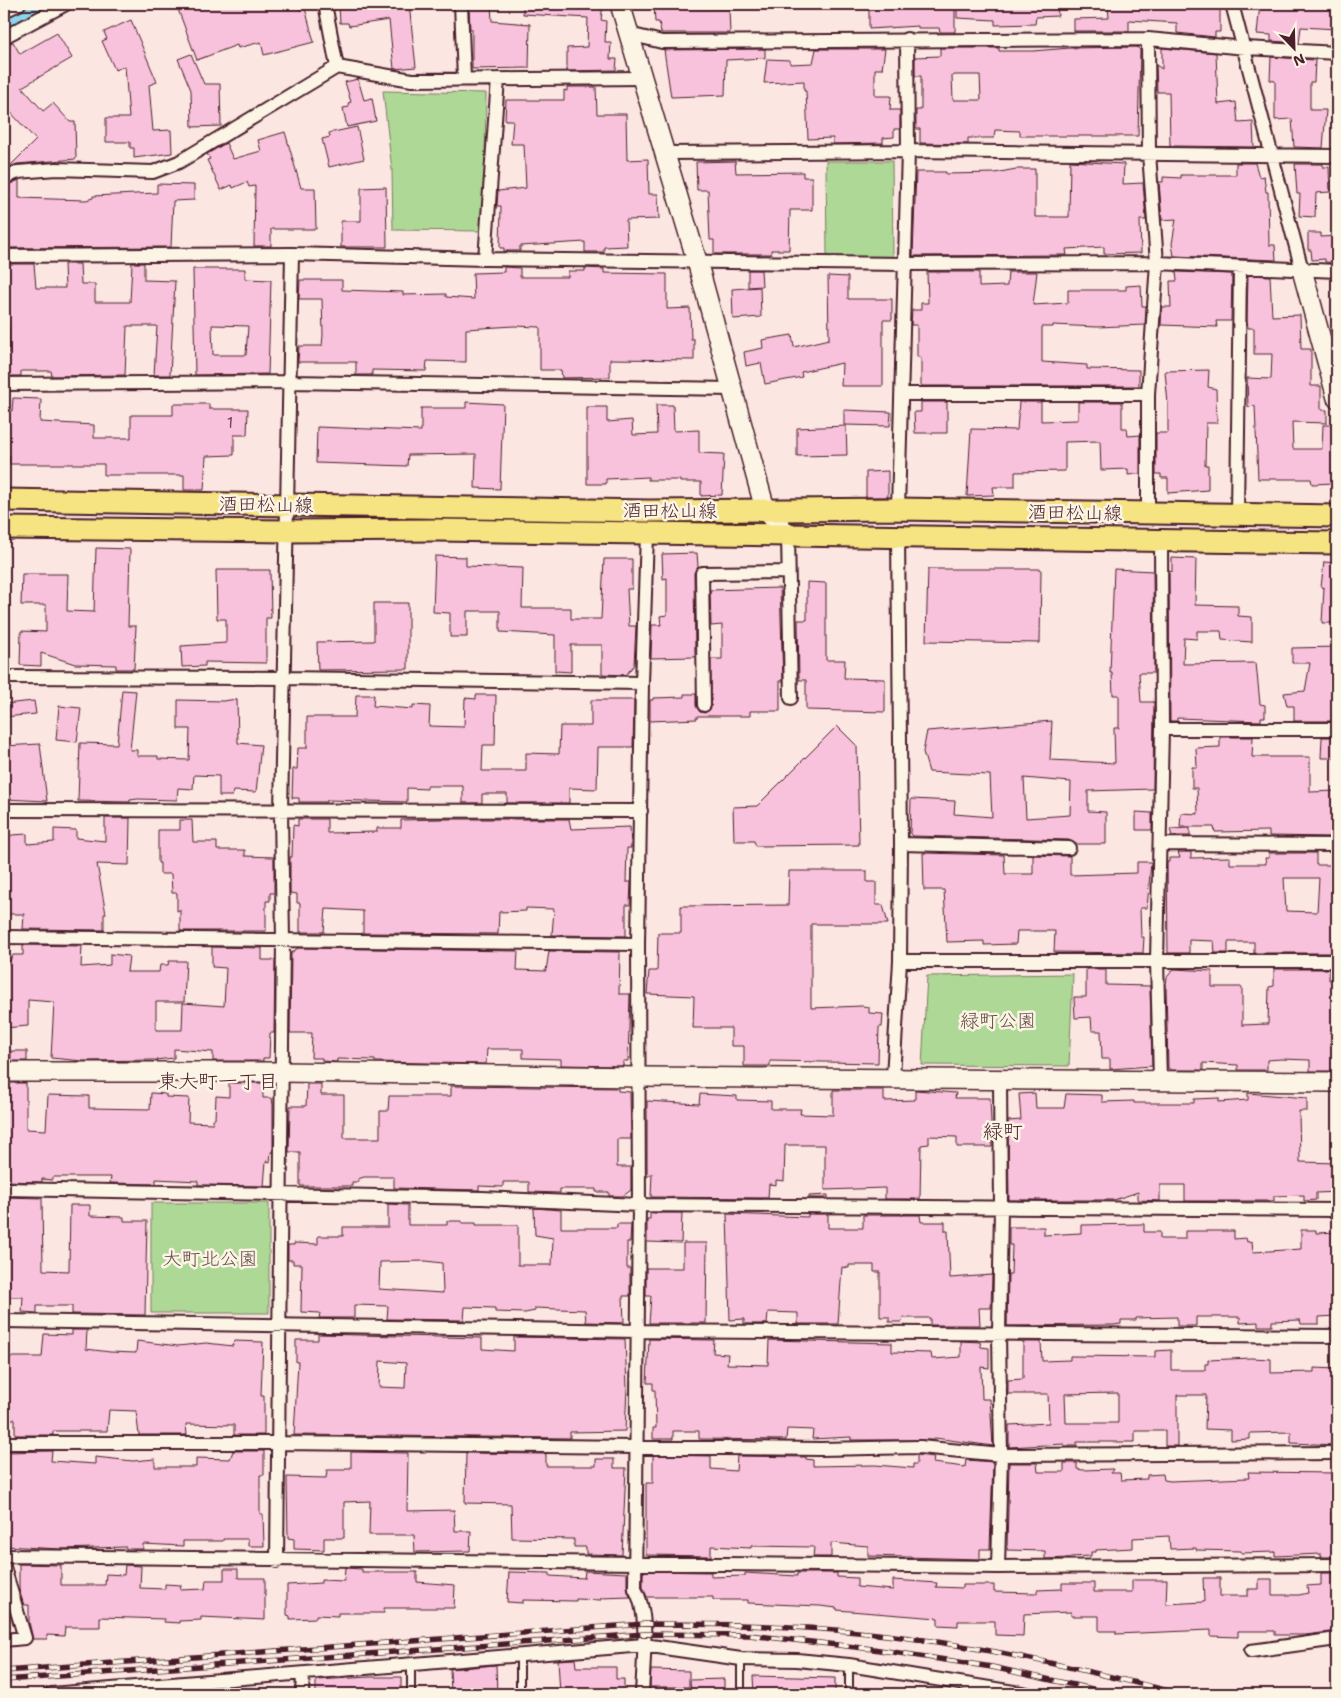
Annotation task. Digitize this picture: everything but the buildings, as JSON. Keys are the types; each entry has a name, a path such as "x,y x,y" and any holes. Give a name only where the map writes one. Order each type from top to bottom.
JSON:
{"main road":[{"name":"酒田松山線","path":"4,500 648,511 898,509 1337,516"},
{"name":"酒田松山線","path":"4,528 287,531 438,530 898,536 1160,542 1337,543"}],"street":[{"path":"4,11 19,4"},
{"path":"4,37 66,4"},
{"path":"325,4 337,67"},
{"path":"461,4 464,79"},
{"path":"620,4 666,153 765,509 788,535 791,698"},
{"path":"1232,4 1246,48 1302,270 1337,398"},
{"path":"629,34 662,42 1148,39 1246,48 1337,53"},
{"path":"898,509 908,151 907,39"},
{"path":"1148,39 1149,153 1157,263 1148,394 1148,512"},
{"path":"4,178 18,172 56,169 153,172 179,162 337,67 412,80 643,78"},
{"path":"485,259 498,79"},
{"path":"666,153 908,151 1337,156"},
{"path":"277,1560 280,1443 278,1327 283,940 281,812 292,254"},
{"path":"4,256 292,254 485,259 905,264 1157,263 1337,271"},
{"path":"1237,514 1240,267"},
{"path":"4,384 288,382 732,389"},
{"path":"902,394 1148,394"},
{"path":"642,1694 644,1645 641,1601 635,1589 635,1447 639,1205 638,944 642,683 647,534"},
{"path":"893,1077 900,961 901,844 898,536"},
{"path":"1160,542 1162,729 1157,961 1160,1080"},
{"path":"704,705 702,573 788,572"},
{"path":"4,677 283,678 642,683"},
{"path":"1162,729 1337,729"},
{"path":"4,810 281,812 641,811"},
{"path":"901,844 1069,848"},
{"path":"1160,844 1337,845"},
{"path":"4,937 638,944"},
{"path":"900,961 1337,961"},
{"path":"4,1072 281,1072 639,1077 893,1077 1337,1082"},
{"path":"998,1567 1001,1454 999,1335 1000,1079"},
{"path":"4,1189 280,1196 482,1198 639,1205 1337,1210"},
{"path":"4,1321 638,1332 1337,1336"},
{"path":"4,1443 920,1447 1001,1454 1337,1453"},
{"path":"4,1556 998,1567 1337,1565"},
{"path":"4,1567 25,1638 4,1640"},
{"path":"1251,1651 1337,1640"},
{"path":"51,1694 191,1689 411,1664 520,1657 644,1645 741,1659 797,1660 849,1665 960,1685 1028,1694"},
{"path":"302,1694 303,1675"}],"lane":[{"path":"520,1657 520,1694"},
{"path":"741,1659 741,1694"},
{"path":"411,1664 411,1694"},
{"path":"849,1665 849,1694"}],"green space":[{"path":"383,91 486,93 484,231 393,230 392,170"},
{"path":"826,161 892,161 893,257 827,258"},
{"name":"緑町公園","path":"1073,974 1069,1066 922,1065 927,976"},
{"name":"大町北公園","path":"151,1203 269,1203 269,1313 151,1313"}],"waterway":[{"path":"4,29 50,4"}],"railway":[{"path":"4,1671 645,1624 729,1625 840,1630 908,1638 986,1650 1065,1666 1181,1694"},
{"path":"4,1680 645,1634 749,1635 873,1649 992,1667 1115,1694"}],"district":[{"name":"東大町一丁目","path":"218,1081"},
{"name":"緑町","path":"1003,1131"}]}
